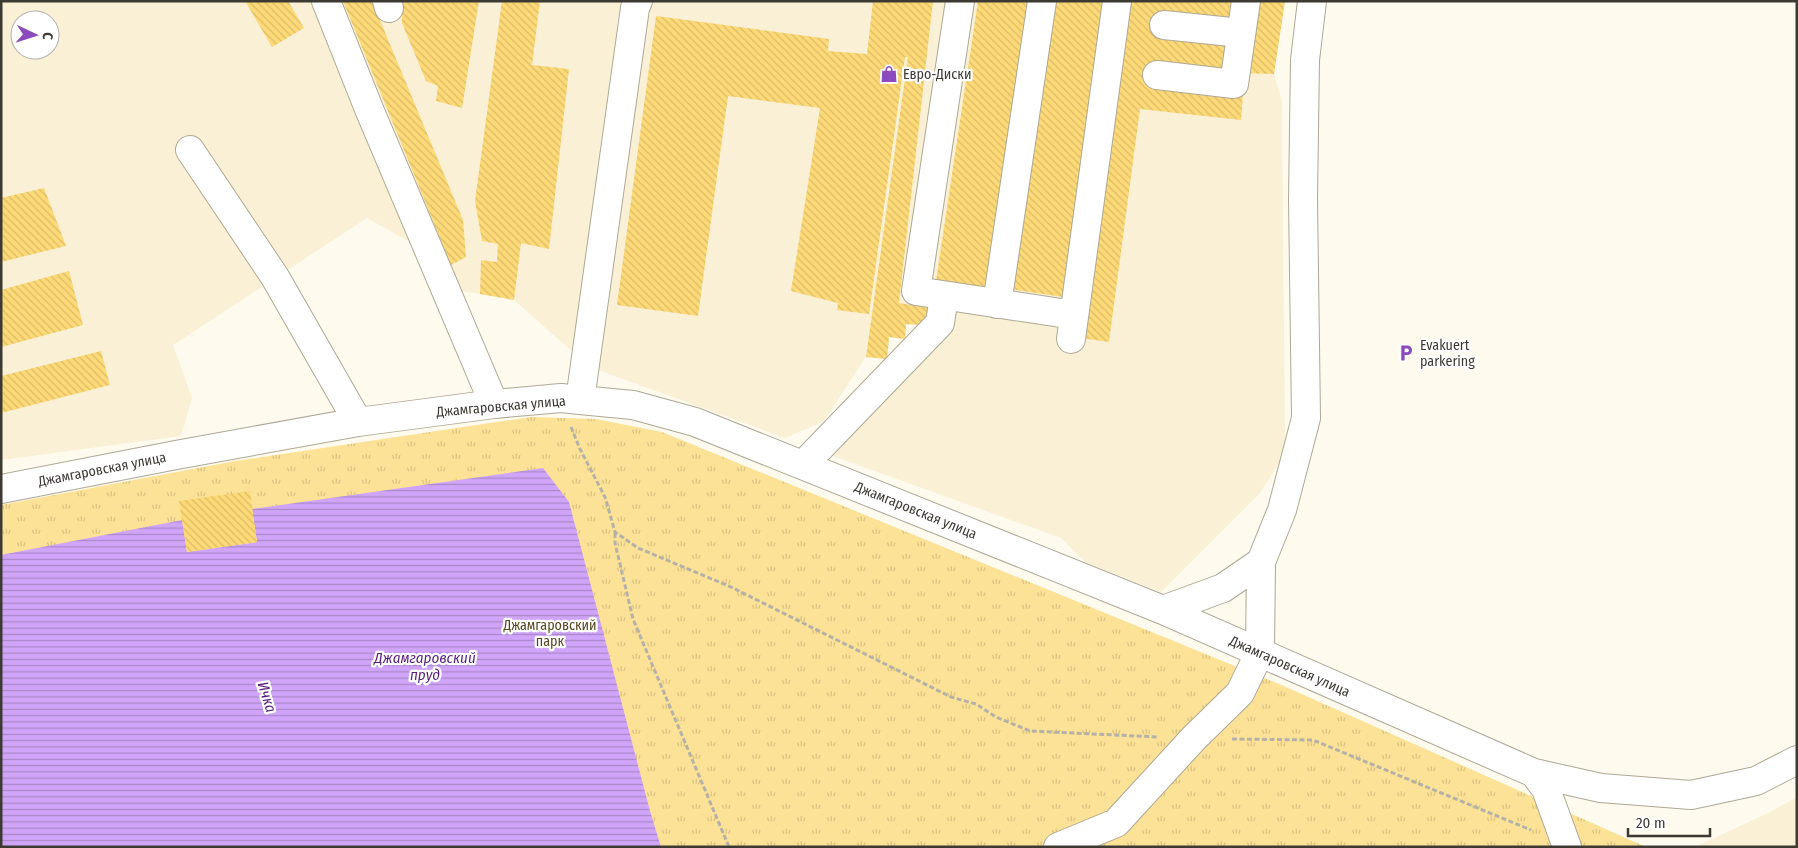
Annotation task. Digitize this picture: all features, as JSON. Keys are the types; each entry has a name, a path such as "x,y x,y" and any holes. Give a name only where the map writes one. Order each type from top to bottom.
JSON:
{"street":[{"path":"306,1 369,109"},
{"path":"326,1 369,109 494,404"},
{"path":"570,399 635,8 638,1"},
{"path":"960,1 916,292 997,304 1072,327 1116,1"},
{"path":"997,304 1042,1"},
{"path":"1158,75 1234,84 1246,1"},
{"path":"1058,847 1116,822 1194,738 1240,693 1260,652 1261,562 1282,510 1306,418 1303,200 1305,60 1312,1"},
{"path":"1164,25 1242,33"},
{"path":"190,150 275,278 358,422"},
{"path":"803,465 940,323 944,296"},
{"name":"Джамгаровская улица","path":"1,489 358,422 494,404 570,399 633,404 695,422 1163,610 1534,772 1601,788 1691,795 1756,781 1797,760"},
{"path":"1163,610 1223,588 1261,562"},
{"path":"1534,772 1546,789 1566,846"}],"path":[{"path":"570,399 580,450 606,497 616,532 615,542 633,619 729,847"},
{"path":"616,532 638,548 731,587 951,697 976,704 996,717 1030,731 1194,738 1313,740 1566,846"}],"shaded area":[{"path":"1,1 1285,1 1274,74 1282,101 1285,438 1280,461 1260,493 1161,592 1085,562 1061,538 830,455 927,325 906,325 905,339 889,337 887,359 866,357 824,421 785,438 590,367 514,300 462,291 451,265 367,218 173,345 192,398 181,436 1,460"},
{"path":"1797,797 1797,847 1695,847 1770,812"}],"green space":[{"name":"Джамгаровский парк","path":"531,417 596,419 662,432 1279,684 1646,847 1,847 1,505 235,461"}],"water":[{"name":"Джамгаровский пруд","path":"543,468 569,502 661,847 1,847 1,555 182,520 187,552 257,542 252,509"}],"building":[{"path":"245,1 288,1 304,28 272,47"},
{"path":"343,1 372,1 463,220 466,257 451,265"},
{"path":"402,1 479,1 462,108 436,101 438,86 426,81 402,23"},
{"path":"502,1 540,1 532,65 569,69 549,249 521,243 514,300 480,294 481,260 497,262 498,244 482,241 475,201"},
{"path":"873,1 933,1 899,303 930,308 927,325 906,324 905,339 889,337 887,359 866,357 908,57 905,57 869,314 837,310 838,303 791,291 820,108 728,96 698,316 617,305 656,16 829,39 828,51 867,54"},
{"path":"978,1 1031,1 988,289 936,281"},
{"path":"1052,1 1105,1 1063,297 1010,289"},
{"path":"1128,1 1236,1 1233,20 1156,12 1154,34 1230,44 1227,70 1149,62 1146,84 1243,95 1241,120 1140,109 1109,342 1081,338"},
{"path":"1254,1 1285,1 1274,74 1243,73"},
{"path":"44,188 66,246 1,262 1,198"},
{"path":"69,271 83,325 1,347 1,290"},
{"path":"101,351 110,385 1,413 1,376"},
{"path":"250,491 257,542 187,552 179,501"}],"place":[{"name":"Евро-Диски","path":"889,74"},
{"name":"Evakuert parkering","path":"1406,353"}],"water label":[{"name":"Ичка","path":"267,697"}]}
